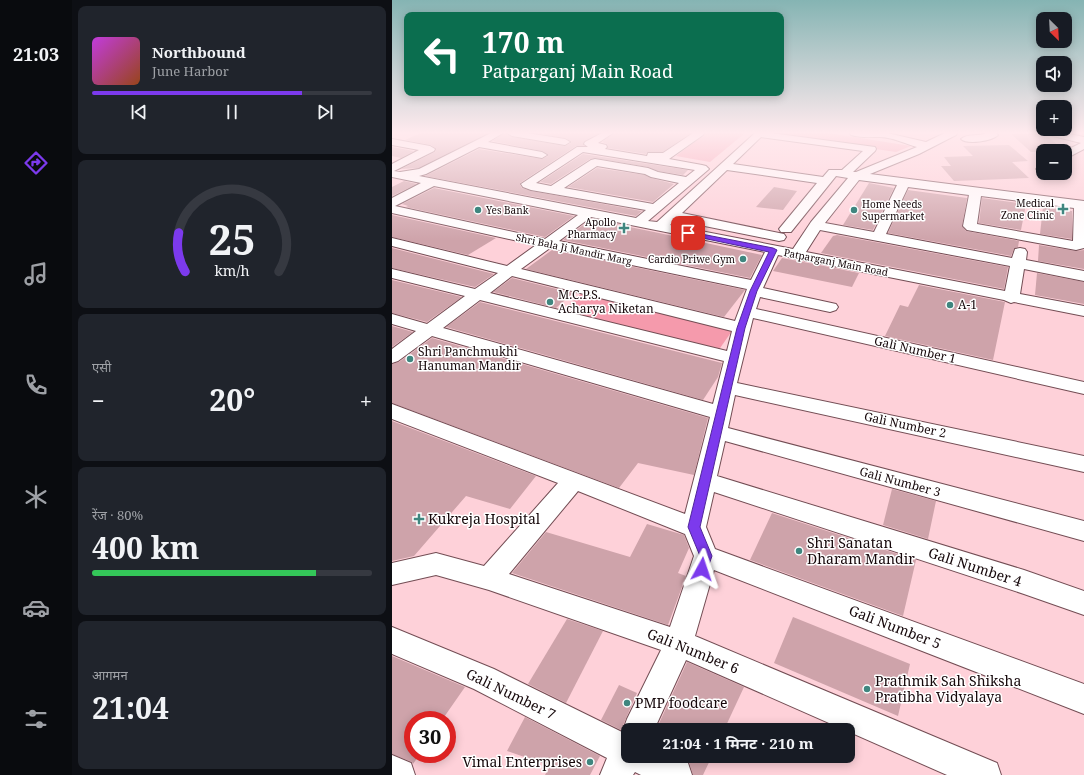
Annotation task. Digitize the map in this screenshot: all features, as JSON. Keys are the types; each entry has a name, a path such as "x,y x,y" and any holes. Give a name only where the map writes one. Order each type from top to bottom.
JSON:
{"street":[{"path":"394,173 422,172 427,169"},
{"path":"497,195 535,169"},
{"path":"550,169 527,184 655,208"},
{"path":"553,190 584,169"},
{"path":"637,169 648,171 655,175 689,181"},
{"path":"639,222 703,169"},
{"path":"660,227 721,169"},
{"path":"747,169 826,180"},
{"path":"796,254 855,169"},
{"path":"850,175 873,169"},
{"path":"869,171 903,179 976,191 1082,204 1079,246 1022,237 970,226 976,191"},
{"path":"641,723 679,643 706,556 694,527 706,481 726,387 744,320 755,289 779,239 832,172 850,175 903,179"},
{"name":"Patparganj Main Road","path":"394,173 432,182 660,227 779,239 796,254 1011,298 1084,311"},
{"path":"878,237 903,179"},
{"path":"392,203 432,182"},
{"path":"617,201 630,190"},
{"name":"Shri Bala Ji Mandir Marg","path":"392,209 755,289 830,308"},
{"path":"392,357 589,213"},
{"path":"672,215 779,239"},
{"path":"816,225 1084,276"},
{"path":"1011,298 1022,237"},
{"name":"Gali Number 1","path":"392,242 509,271 1084,388"},
{"path":"392,273 733,358"},
{"name":"Gali Number 3","path":"392,319 719,423 1084,531"},
{"name":"Gali Number 2","path":"726,387 1084,464"},
{"path":"392,411 694,527"},
{"path":"489,579 574,480"},
{"name":"Gali Number 4","path":"706,481 1024,582 1084,603"},
{"name":"Gali Number 5","path":"706,556 1084,699"},
{"name":"Gali Number 6","path":"392,574 436,564 489,579 679,643 985,775"},
{"name":"Gali Number 7","path":"392,640 484,679 621,748"},
{"path":"616,775 622,763"},
{"path":"651,763 676,775"},
{"path":"392,771 399,775"}],"shaded area":[{"path":"581,294 732,331 718,351 562,311"}],"building":[{"path":"439,169 541,169 520,183 522,188 531,191 642,211 636,216 425,176"},
{"path":"560,169 574,169 551,184 540,182"},
{"path":"595,169 645,175 674,184 653,202 568,187"},
{"path":"653,169 688,170 683,175"},
{"path":"944,169 1020,169 1029,178 954,181"},
{"path":"404,181 417,184 392,196 392,187"},
{"path":"869,183 894,188 873,230 843,225"},
{"path":"774,187 797,191 783,210 756,207"},
{"path":"434,188 574,216 545,237 406,207 408,206 402,204"},
{"path":"908,190 967,198 962,226 966,231 1019,241 1018,247 1014,249 1011,256 888,233"},
{"path":"982,198 1026,204 1021,230 979,223"},
{"path":"1043,207 1072,211 1072,239 1040,234"},
{"path":"392,215 496,238 468,255 392,237"},
{"path":"591,219 762,255 750,278 563,240"},
{"path":"837,235 1008,267 1004,289 821,253 833,236"},
{"path":"1039,245 1076,251 1084,250 1084,269 1038,261"},
{"path":"392,248 494,274 475,287 392,268"},
{"path":"552,250 745,290 724,317 526,269"},
{"path":"782,258 859,273 852,287 773,271"},
{"path":"1037,273 1084,282 1084,304 1035,295"},
{"name":"M.C.P.S. Acharya Niketan","path":"512,278 573,293 556,308 493,292"},
{"path":"392,280 462,297 427,322 392,313"},
{"path":"919,285 1005,302 993,360 885,336 900,305 908,307"},
{"path":"480,302 722,363 718,377 703,400 446,327"},
{"path":"392,326 413,332 392,347"},
{"path":"432,338 708,418 694,475 638,463 619,488 392,403 392,364 399,362"},
{"path":"392,421 536,476 510,509 466,496 414,556 392,561"},
{"path":"892,489 936,501 928,539 883,525"},
{"path":"772,513 916,560 903,616 750,560"},
{"path":"647,524 684,535 689,548 678,573 686,576 668,625 512,573 546,532 630,557"},
{"path":"793,617 910,664 898,716 774,663"},
{"path":"567,619 603,631 566,703 528,684"},
{"path":"392,656 465,687 448,711 404,711 404,759 392,754"},
{"path":"687,662 744,687 727,723 659,723"},
{"path":"619,685 637,693 624,723 621,723 621,730 601,720"},
{"path":"525,717 600,756 590,775 545,775 550,766 507,751"},
{"path":"689,763 709,763 703,775 693,775"}],"place":[{"name":"Medical Zone Clinic","path":"1063,209"},
{"name":"Yes Bank","path":"478,210"},
{"name":"Home Needs Supermarket","path":"854,210"},
{"name":"Apollo Pharmacy","path":"624,228"},
{"name":"Cardio Priwe Gym","path":"743,259"},
{"name":"M.C.P.S. Acharya Niketan","path":"550,302"},
{"name":"A-1","path":"950,305"},
{"name":"Shri Panchmukhi Hanuman Mandir","path":"410,359"},
{"name":"Kukreja Hospital","path":"419,519"},
{"name":"Shri Sanatan Dharam Mandir","path":"799,551"},
{"name":"Prathmik Sah Shiksha Pratibha Vidyalaya","path":"867,689"},
{"name":"PMP foodcare","path":"627,703"},
{"name":"Vimal Enterprises","path":"590,762"}],"route":[{"path":"688,233 773,250 754,291 741,328 694,527 706,556 702,569"}]}
